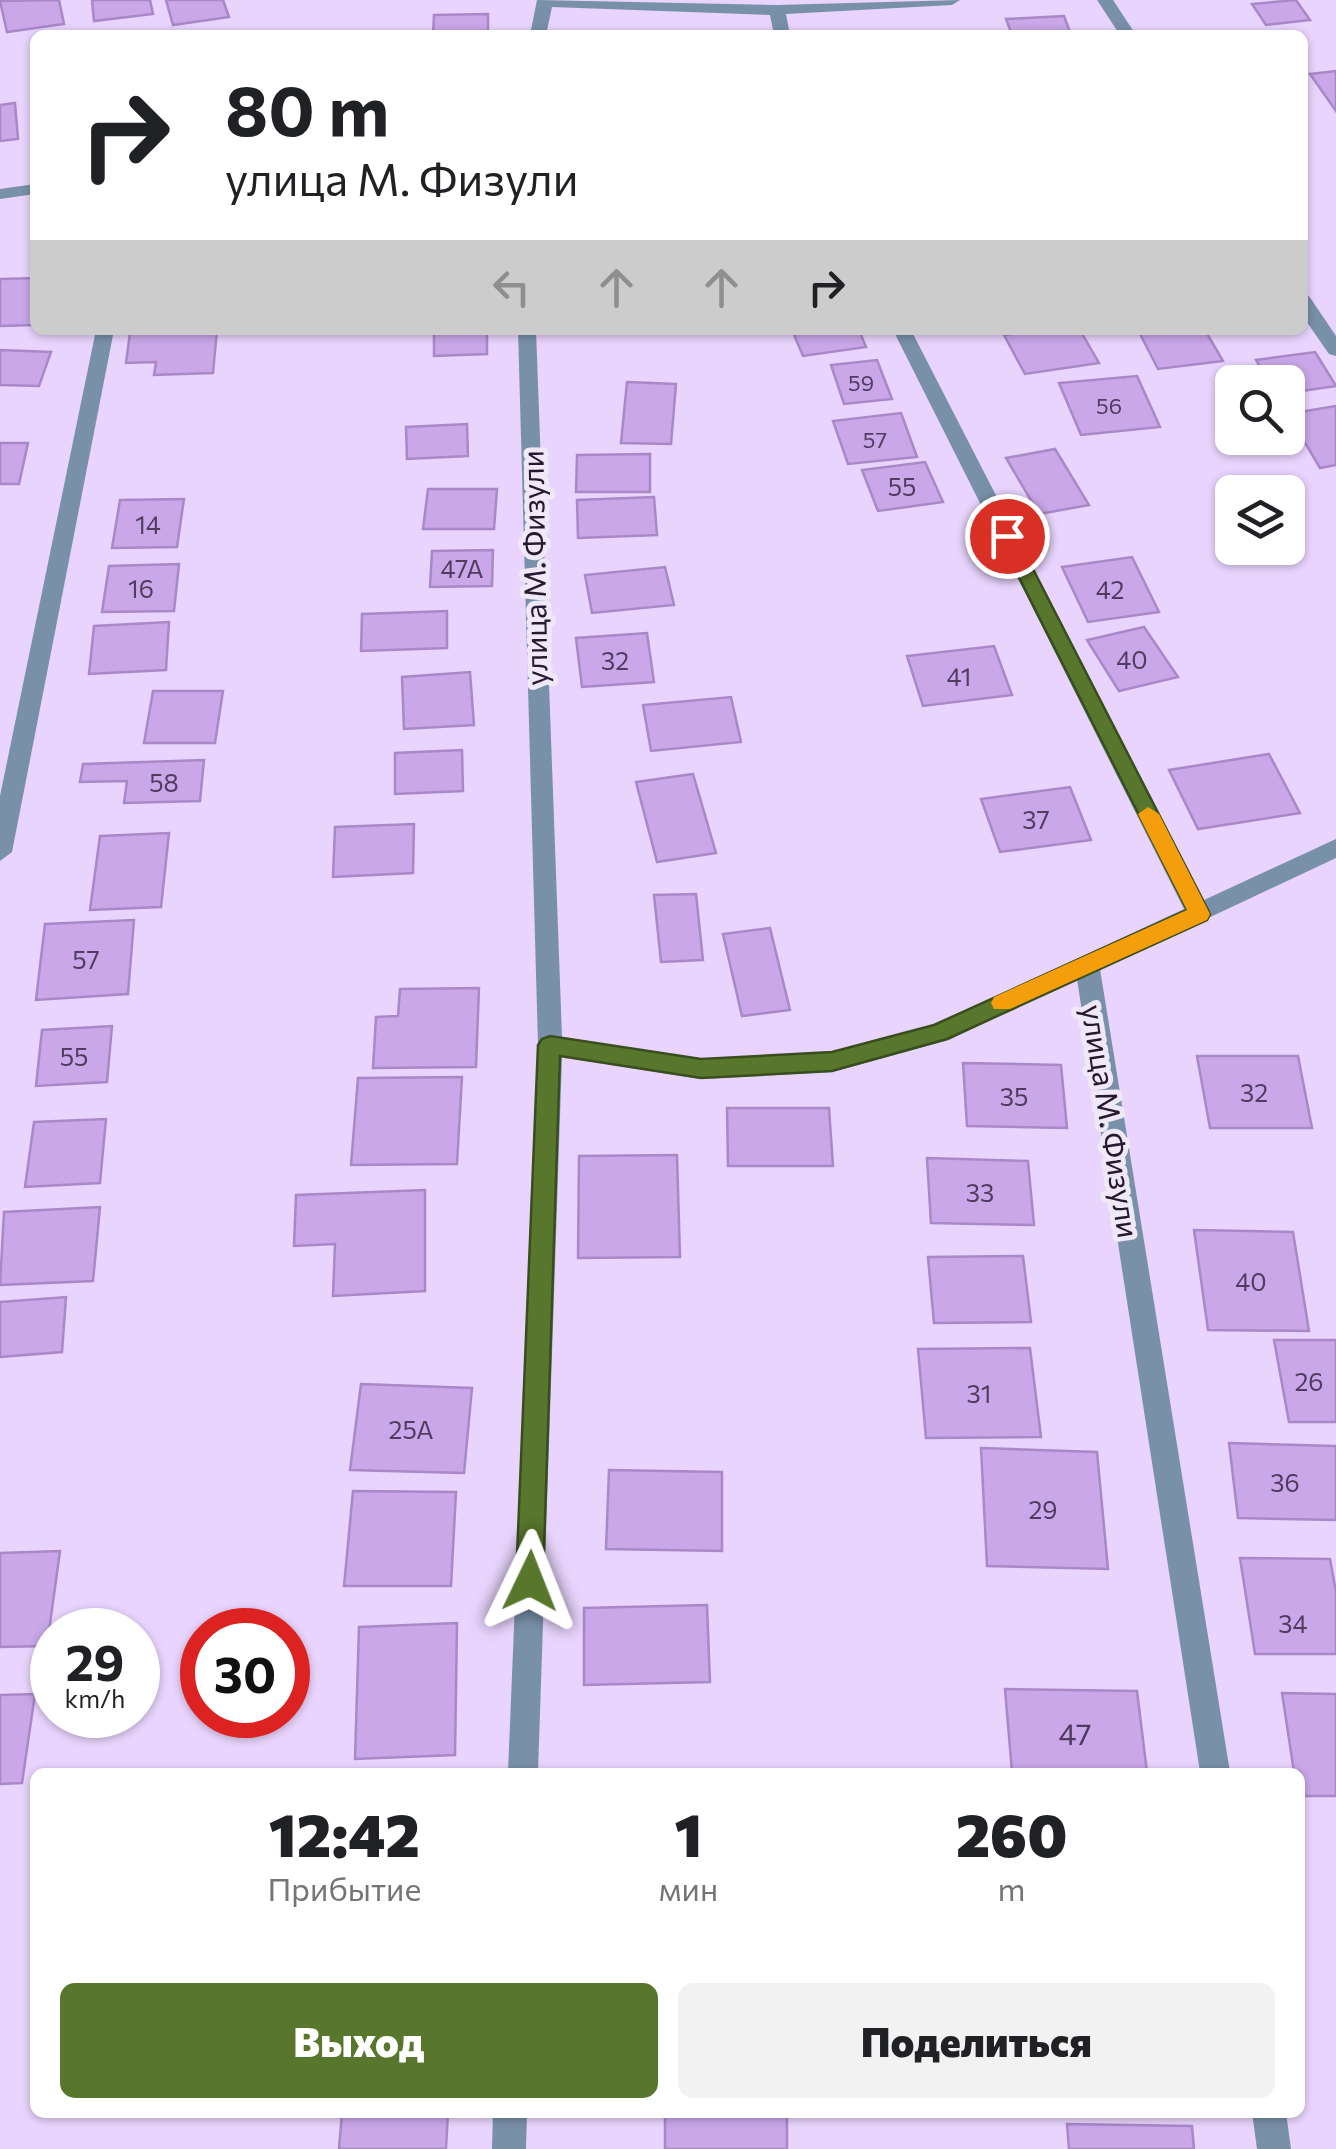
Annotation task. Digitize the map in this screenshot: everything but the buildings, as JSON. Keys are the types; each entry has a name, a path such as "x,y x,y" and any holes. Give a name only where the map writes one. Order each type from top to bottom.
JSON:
{"street":[{"path":"539,30 545,1 777,10 806,4 952,0"},
{"path":"1106,0 1125,30"},
{"path":"777,10 781,30"},
{"path":"0,194 30,190"},
{"path":"1308,309 1336,350"},
{"path":"0,852 104,335"},
{"name":"улица М. Физули","path":"523,1768 550,1045 527,335"},
{"path":"905,335 1199,914"},
{"path":"1087,963 1336,848"},
{"name":"улица М. Физули","path":"550,1045 701,1068 832,1062 940,1033 1087,963 1214,1768"},
{"path":"509,2149 510,2118"},
{"path":"1270,2118 1274,2149"}],"slow traffic":[{"path":"1002,1003 1199,914 1148,814"}],"route":[{"path":"530,1581 550,1045 701,1068 832,1062 940,1033 1199,914 1007,536"}]}
